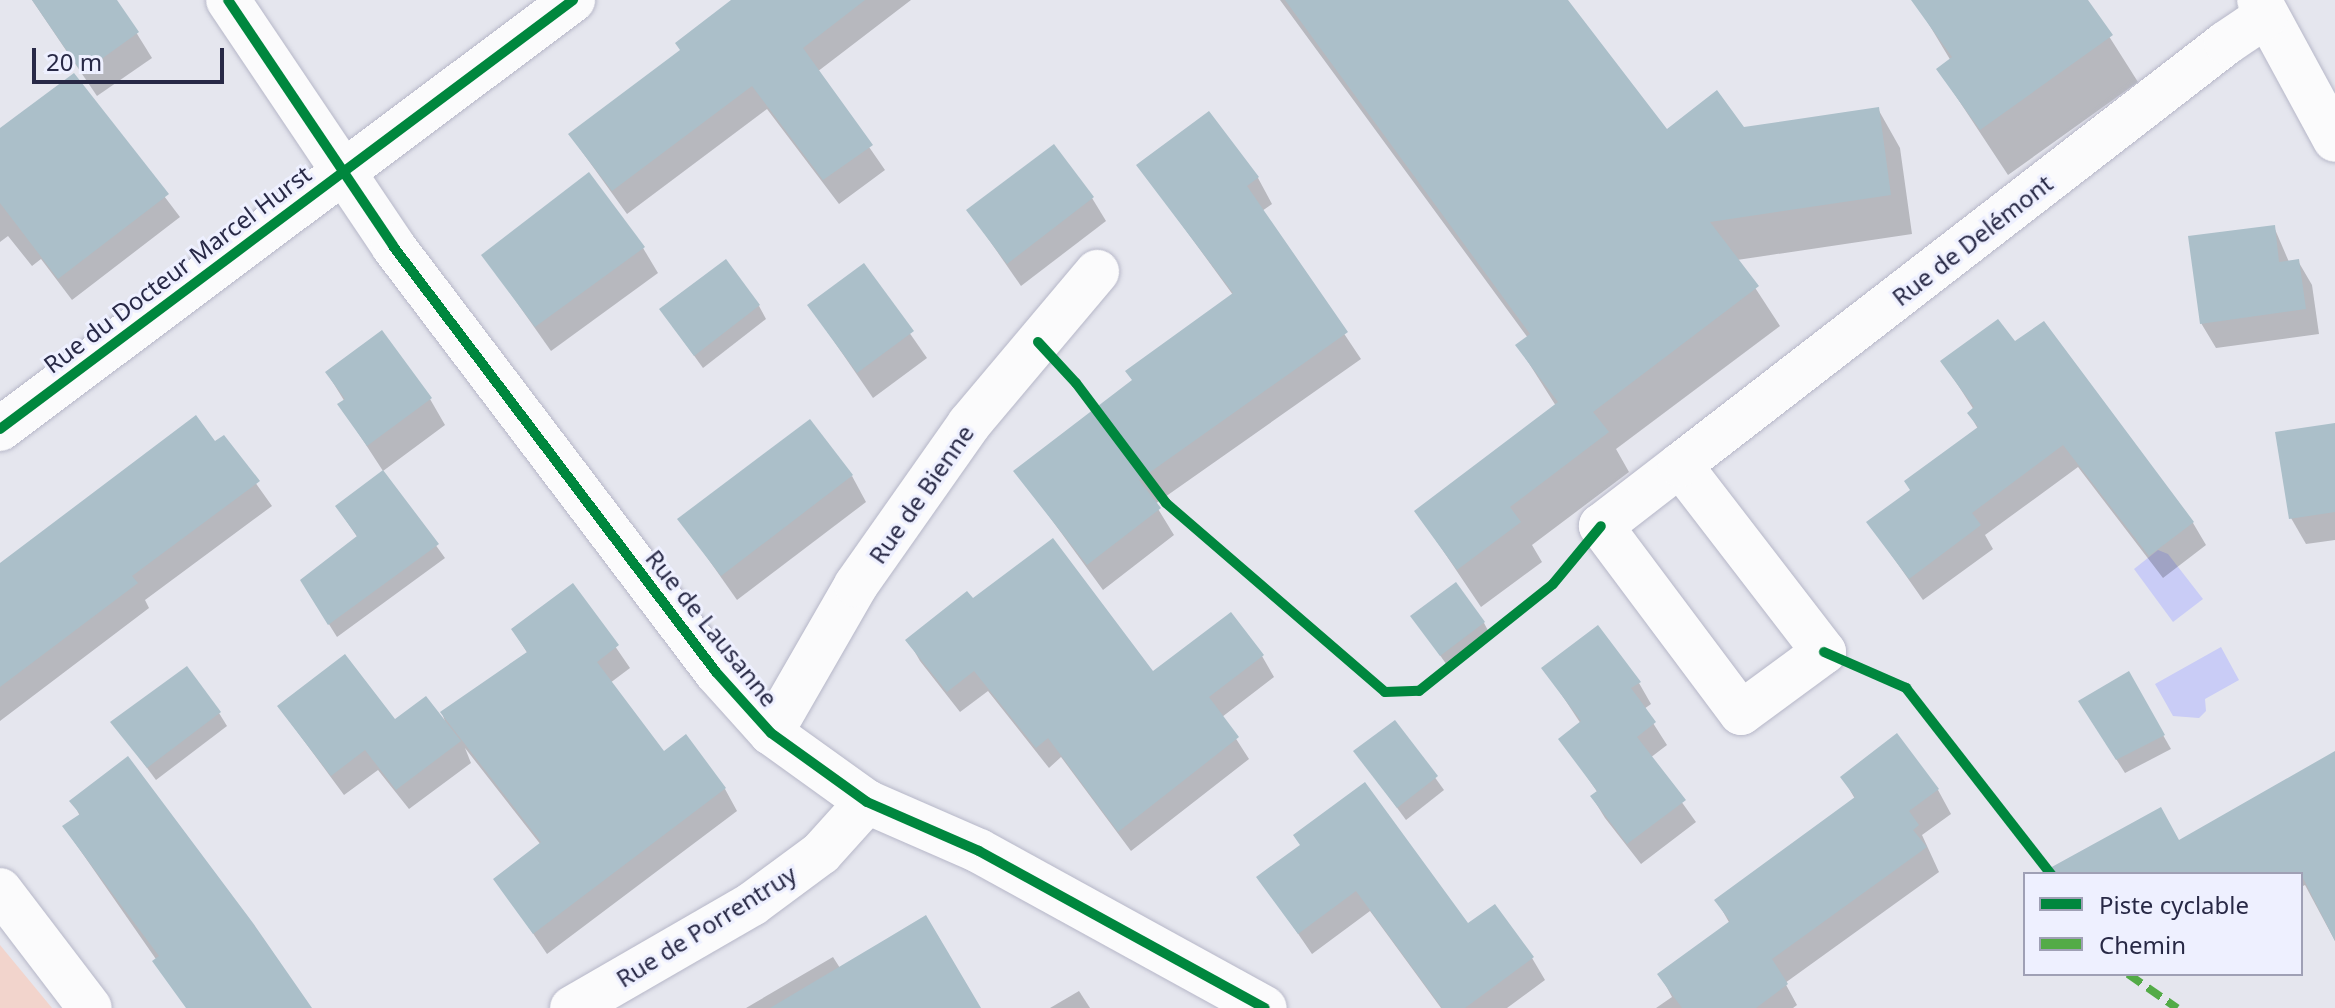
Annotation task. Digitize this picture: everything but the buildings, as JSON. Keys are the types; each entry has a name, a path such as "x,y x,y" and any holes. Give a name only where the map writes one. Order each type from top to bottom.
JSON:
{"street":[{"name":"Rue de Lausanne","path":"228,0 393,246 707,660 771,733 867,802 979,851 1265,1008"},
{"name":"Rue du Docteur Marcel Hurst","path":"0,429 573,0"},
{"path":"2262,8 2335,140"},
{"name":"Rue de Delémont","path":"1680,465 1824,652 1741,713 1601,526 2262,8"},
{"name":"Rue de Bienne","path":"771,733 856,585 960,436 1097,272"},
{"name":"Rue de Porrentruy","path":"572,1008 752,904 821,853 867,802"},
{"path":"0,890 90,1008"}],"shaded area":[{"path":"0,945 52,1008 0,1008"}],"water":[{"path":"2158,550 2168,554 2203,599 2173,622 2134,569"},
{"path":"2221,647 2239,680 2205,699 2206,711 2199,718 2173,716 2155,684"}],"marked path":[{"path":"2131,976 2177,1008"}],"cycle path":[{"path":"228,0 393,246 716,672 771,733 867,802 979,851 1265,1008"},
{"path":"0,429 573,0"},
{"path":"1038,342 1076,383 1166,503 1385,692 1419,691 1553,584 1601,526"},
{"path":"1824,652 1906,688 2049,872"}]}
